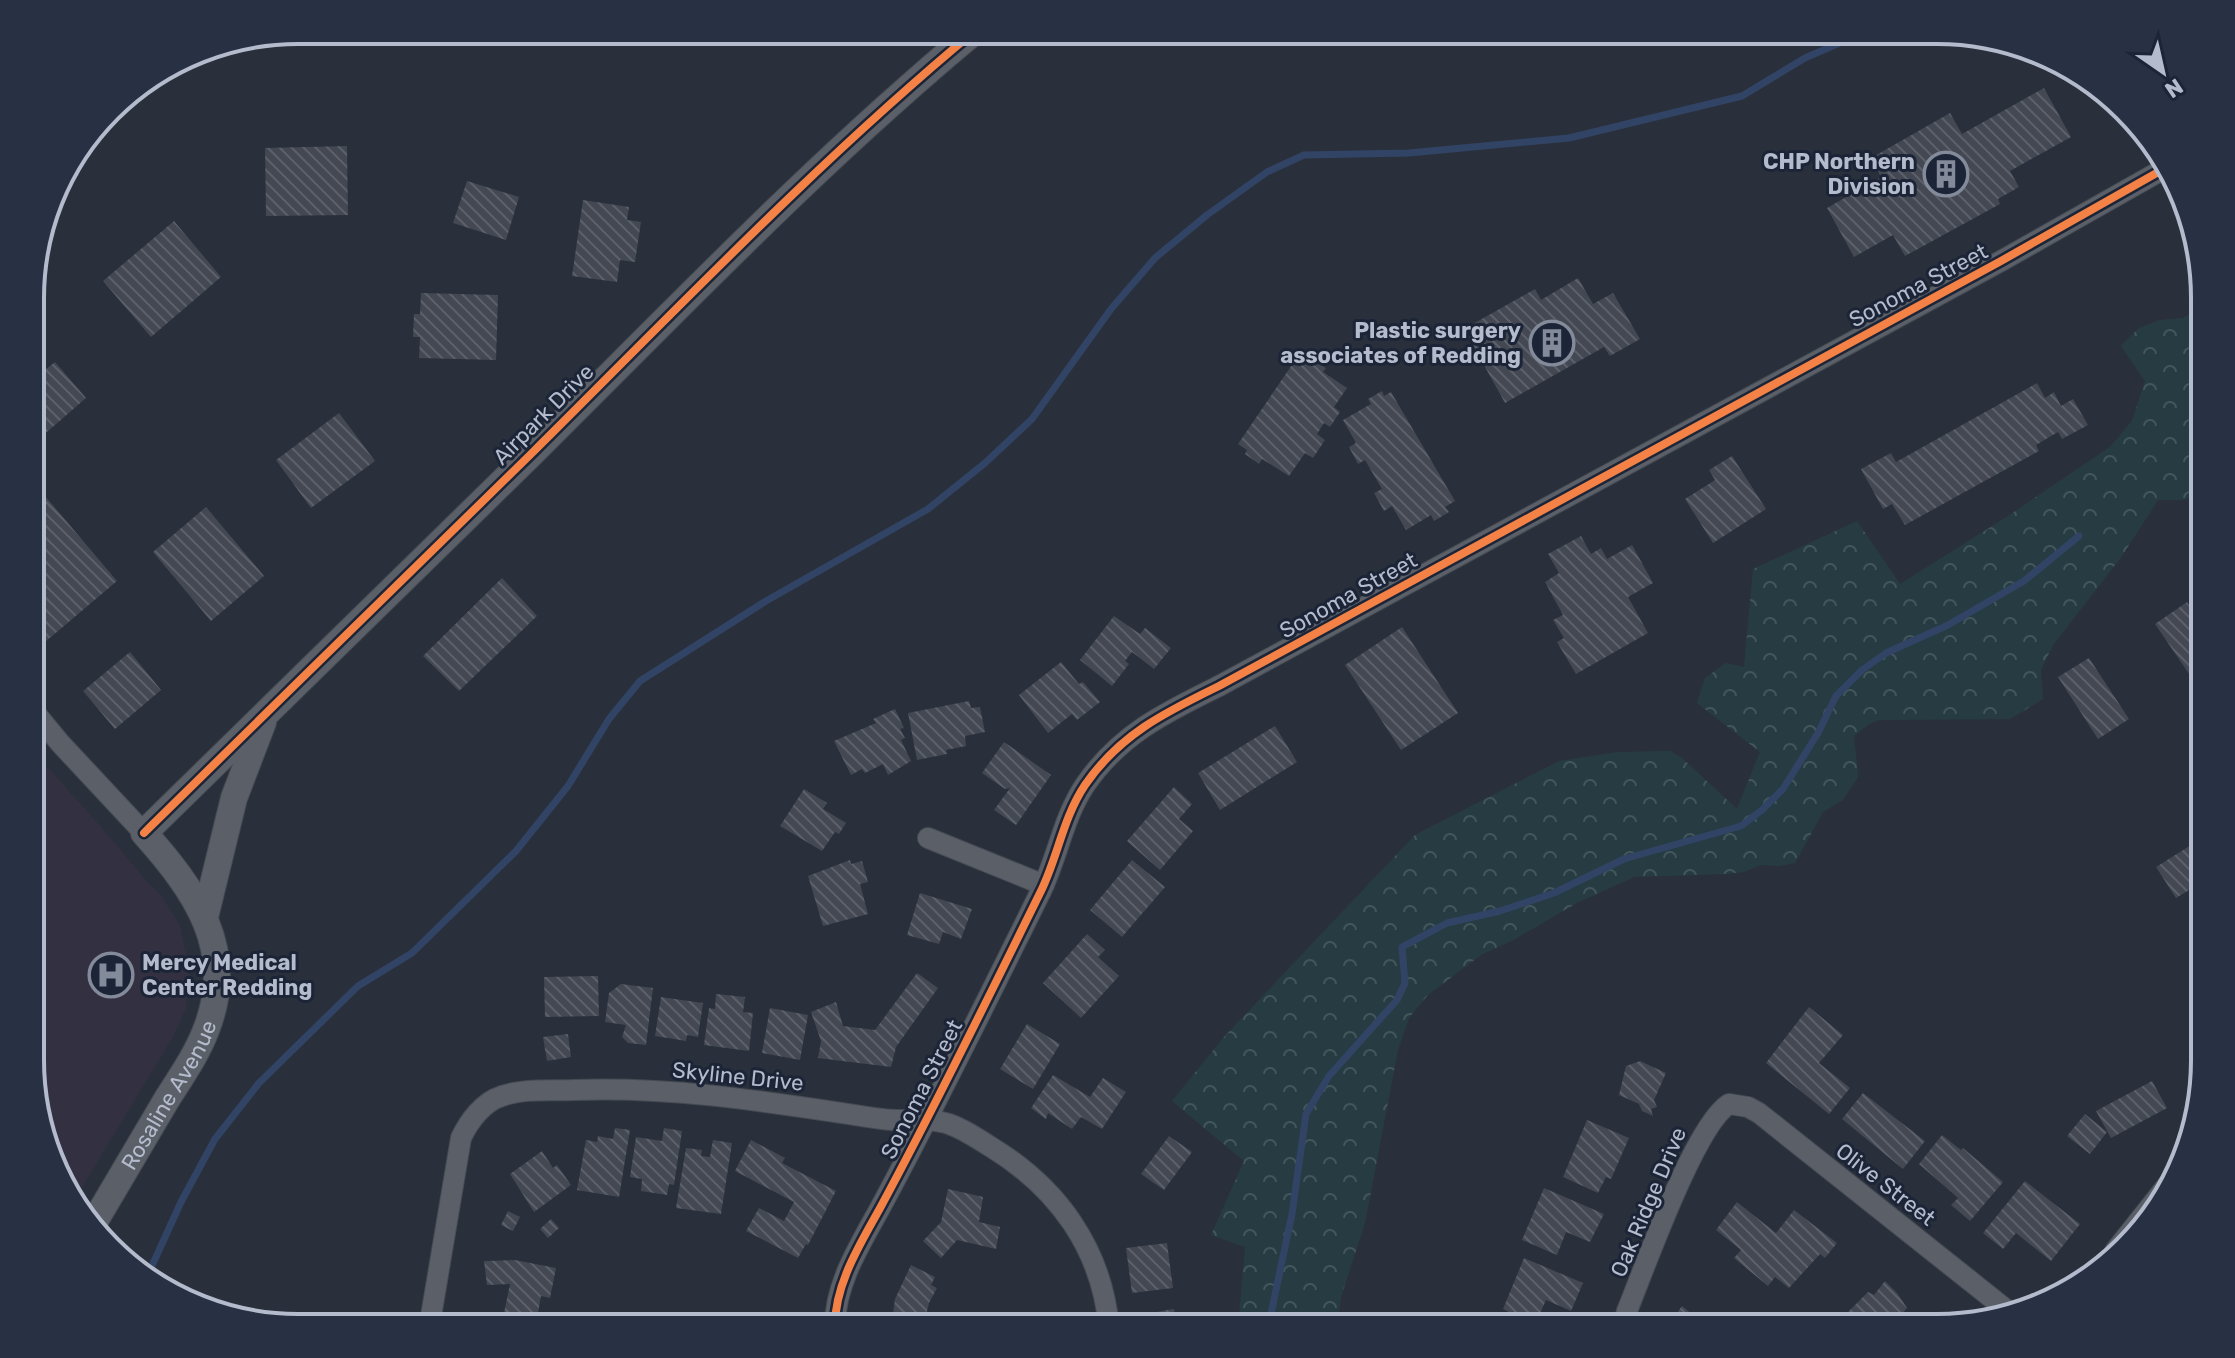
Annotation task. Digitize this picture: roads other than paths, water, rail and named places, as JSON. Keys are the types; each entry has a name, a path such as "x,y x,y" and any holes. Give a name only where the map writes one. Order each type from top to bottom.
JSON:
{"street":[{"name":"Airpark Drive","path":"144,833 634,349 882,112 960,44"},
{"name":"Sonoma Street","path":"836,1314 842,1285 862,1241 926,1122 1044,885 1071,809 1086,784 1113,751 1157,716 1233,678 2001,261 2157,173"},
{"path":"205,917 234,798 267,712"},
{"path":"44,724 144,833"},
{"name":"Rosaline Avenue","path":"98,1216 192,1059 209,1022 215,994 214,946 205,917 170,862 144,833"},
{"path":"928,838 1044,885"},
{"name":"Skyline Drive","path":"431,1314 461,1138 475,1116 494,1099 517,1092 630,1089 735,1097 893,1120 947,1123 1018,1164 1052,1195 1077,1227 1094,1259 1107,1314"},
{"name":"Olive Street","path":"1729,1104 1748,1107 1759,1113 2001,1305"},
{"name":"Oak Ridge Drive","path":"1626,1313 1668,1211 1708,1125 1719,1110 1729,1104"}],"waterway":[{"path":"151,1267 181,1202 215,1139 259,1083 358,986 412,953 516,851 568,786 609,719 640,681 766,601 928,509 985,463 1032,419 1111,309 1155,258 1207,215 1267,172 1304,155 1409,153 1569,138 1742,96 1805,58 1837,44"},
{"path":"1271,1313 1292,1214 1306,1114 1329,1076 1397,1000 1405,983 1402,947 1447,923 1500,911 1554,893 1624,859 1741,826 1783,789 1818,733 1836,696 1862,670 1886,653 1948,625 2024,581 2079,536"}],"place":[{"name":"CHP Northern Division","path":"1946,174"},
{"name":"Plastic surgery associates of Redding","path":"1552,343"},
{"name":"Mercy Medical Center Redding","path":"111,975"}]}
